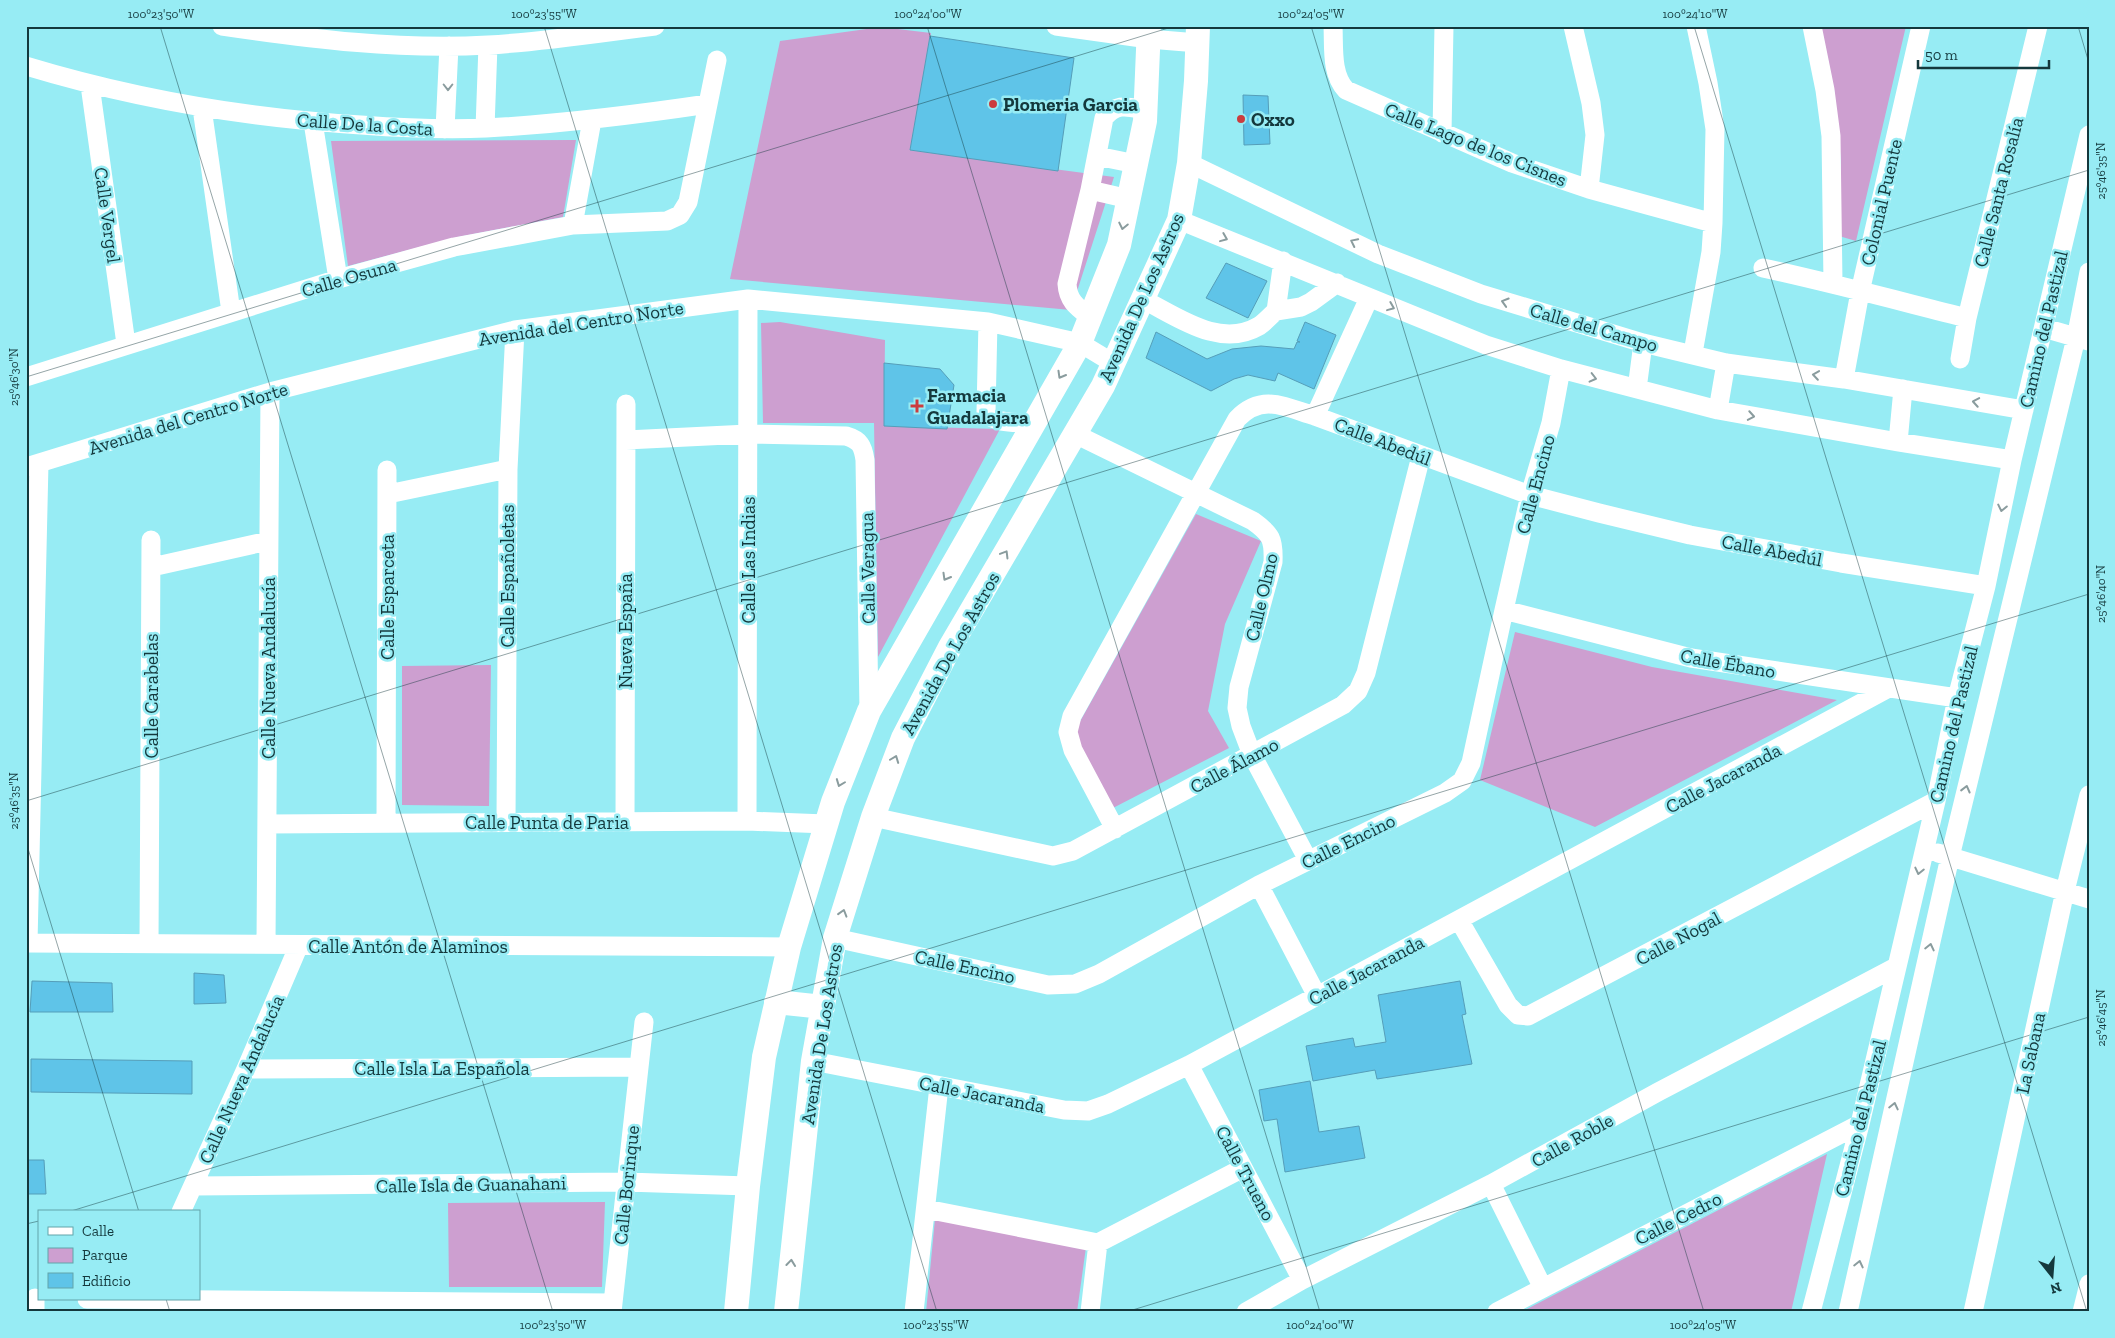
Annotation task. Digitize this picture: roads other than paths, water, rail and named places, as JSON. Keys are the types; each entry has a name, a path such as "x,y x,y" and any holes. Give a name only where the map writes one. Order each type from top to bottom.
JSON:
{"main road":[{"name":"Avenida De Los Astros","path":"736,1312 748,1186 764,1057 789,947 833,802 870,710 1080,342 1119,245 1146,110 1149,33"},
{"name":"Avenida De Los Astros","path":"786,1312 813,1061 835,938 873,817 903,738 950,647 1103,386 1179,220 1189,163 1198,34"},
{"path":"776,1002 823,1007"}],"street":[{"path":"222,26 326,41 382,46 488,45 654,26"},
{"path":"1056,26 1149,33 1198,34"},
{"name":"Calle Lago de los Cisnes","path":"1333,26 1336,74 1339,82 1346,90 1512,163 1589,189 1713,223"},
{"path":"1442,133 1444,26"},
{"path":"1573,26 1591,103 1595,135 1589,189"},
{"path":"1693,354 1711,252 1714,129 1708,83 1696,26"},
{"path":"1812,26 1825,90 1831,136 1833,283"},
{"name":"Colonial Puente","path":"1844,379 1860,292 1921,26"},
{"name":"Calle Santa Rosalía","path":"1960,359 1968,318 2038,26"},
{"path":"485,128 488,45"},
{"path":"445,129 449,46"},
{"path":"708,104 717,60"},
{"name":"Calle De la Costa","path":"26,66 90,85 202,108 313,122 445,129 485,128 592,120 708,104"},
{"name":"Calle Vergel","path":"90,85 126,344"},
{"name":"Calle Osuna","path":"26,377 126,344 338,279 454,247 573,225 667,221 680,215 688,202 708,104"},
{"path":"1090,317 1074,305 1068,294 1067,284 1090,190 1104,118 1111,109 1124,106 1146,110"},
{"path":"202,108 231,312"},
{"path":"573,225 592,120"},
{"path":"313,122 338,279"},
{"name":"Camino del Pastizal","path":"1811,1312 1860,1124 1936,801 1957,698 1986,586 2012,460 2089,135"},
{"path":"1097,156 1136,164"},
{"name":"Calle del Campo","path":"1189,163 1378,254 1481,294 1643,343 1726,363 1844,379 2024,410"},
{"path":"1090,190 1129,199"},
{"path":"1179,220 1486,345 1561,370 1718,410 2012,460"},
{"path":"1276,311 1283,261"},
{"path":"1763,268 1833,283 1860,292 1968,318"},
{"name":"Camino del Pastizal","path":"1848,1312 1950,857 2082,339 2089,272"},
{"path":"1144,300 1196,327 1217,334 1238,334 1259,326 1276,311 1300,307 1311,302 1337,283"},
{"path":"1315,416 1369,298"},
{"name":"Avenida del Centro Norte","path":"32,465 270,392 515,330 748,299 988,322 1080,342 1113,363"},
{"name":"Calle Las Indias","path":"747,821 748,299"},
{"path":"988,322 986,412 994,420 1033,423"},
{"path":"2044,328 2082,339"},
{"name":"Calle Españoletas","path":"506,822 508,469 515,330"},
{"path":"1637,389 1643,343"},
{"path":"1718,410 1726,363"},
{"name":"Calle Encino","path":"835,938 1048,984 1074,984 1099,974 1259,885 1445,793 1462,781 1471,763 1530,495 1551,423 1561,370"},
{"path":"1898,442 1903,389"},
{"name":"Calle Nueva Andalucía","path":"266,944 270,392"},
{"name":"Calle Abedúl","path":"1115,829 1073,750 1068,732 1072,716 1237,419 1245,410 1255,405 1267,403 1315,416 1530,495 1690,535 1840,563 1986,586"},
{"name":"Nueva España","path":"625,822 626,404"},
{"path":"626,440 748,434"},
{"name":"Calle Veragua","path":"748,434 846,436 857,439 863,447 865,460 870,710"},
{"name":"Calle Olmo","path":"1075,434 1195,495 1253,522 1267,532 1274,544 1273,562 1239,687 1237,708 1241,726 1252,755 1308,860"},
{"name":"Calle Álamo","path":"873,817 1053,856 1073,851 1343,705 1358,691 1366,673 1421,456"},
{"path":"27,943 32,465"},
{"path":"388,494 508,469"},
{"name":"Calle Esparceta","path":"386,823 387,470"},
{"name":"Calle Carabelas","path":"150,944 151,540"},
{"path":"152,567 268,541"},
{"name":"Calle Ébano","path":"1504,610 1691,658 1957,698"},
{"name":"Calle Jacaranda","path":"813,1061 1064,1110 1088,1111 1108,1104 1189,1065 1888,689"},
{"name":"La Sabana","path":"1973,1312 2065,891 2089,795"},
{"name":"Calle Nogal","path":"1459,920 1508,1005 1518,1014 1528,1016 1936,801"},
{"name":"Calle Punta de Paria","path":"267,824 747,821 826,824"},
{"path":"1925,848 2089,899"},
{"path":"1259,885 1317,996"},
{"name":"Calle Antón de Alaminos","path":"27,943 789,947"},
{"name":"Calle Nueva Andalucía","path":"182,1210 246,1069 299,945"},
{"name":"Calle Roble","path":"1246,1312 1302,1280 1492,1184 1658,1092 1896,967"},
{"name":"Calle Borinque","path":"612,1308 644,1022"},
{"name":"Calle Trueno","path":"1189,1065 1302,1280"},
{"name":"Calle Isla La Española","path":"246,1069 639,1067"},
{"path":"914,1312 939,1086"},
{"name":"Calle Cedro","path":"1497,1312 1860,1124"},
{"path":"926,1209 1098,1244 1243,1168"},
{"name":"Calle Isla de Guanahani","path":"193,1186 626,1182 748,1186"},
{"path":"1492,1184 1543,1288"},
{"path":"1090,1312 1098,1244"},
{"path":"2082,1312 2089,1284"},
{"path":"140,1300 612,1308"}],"place":[{"name":"Plomeria Garcia","path":"993,104"},
{"name":"Oxxo","path":"1241,119"},
{"name":"Farmacia Guadalajara","path":"917,406"}]}
